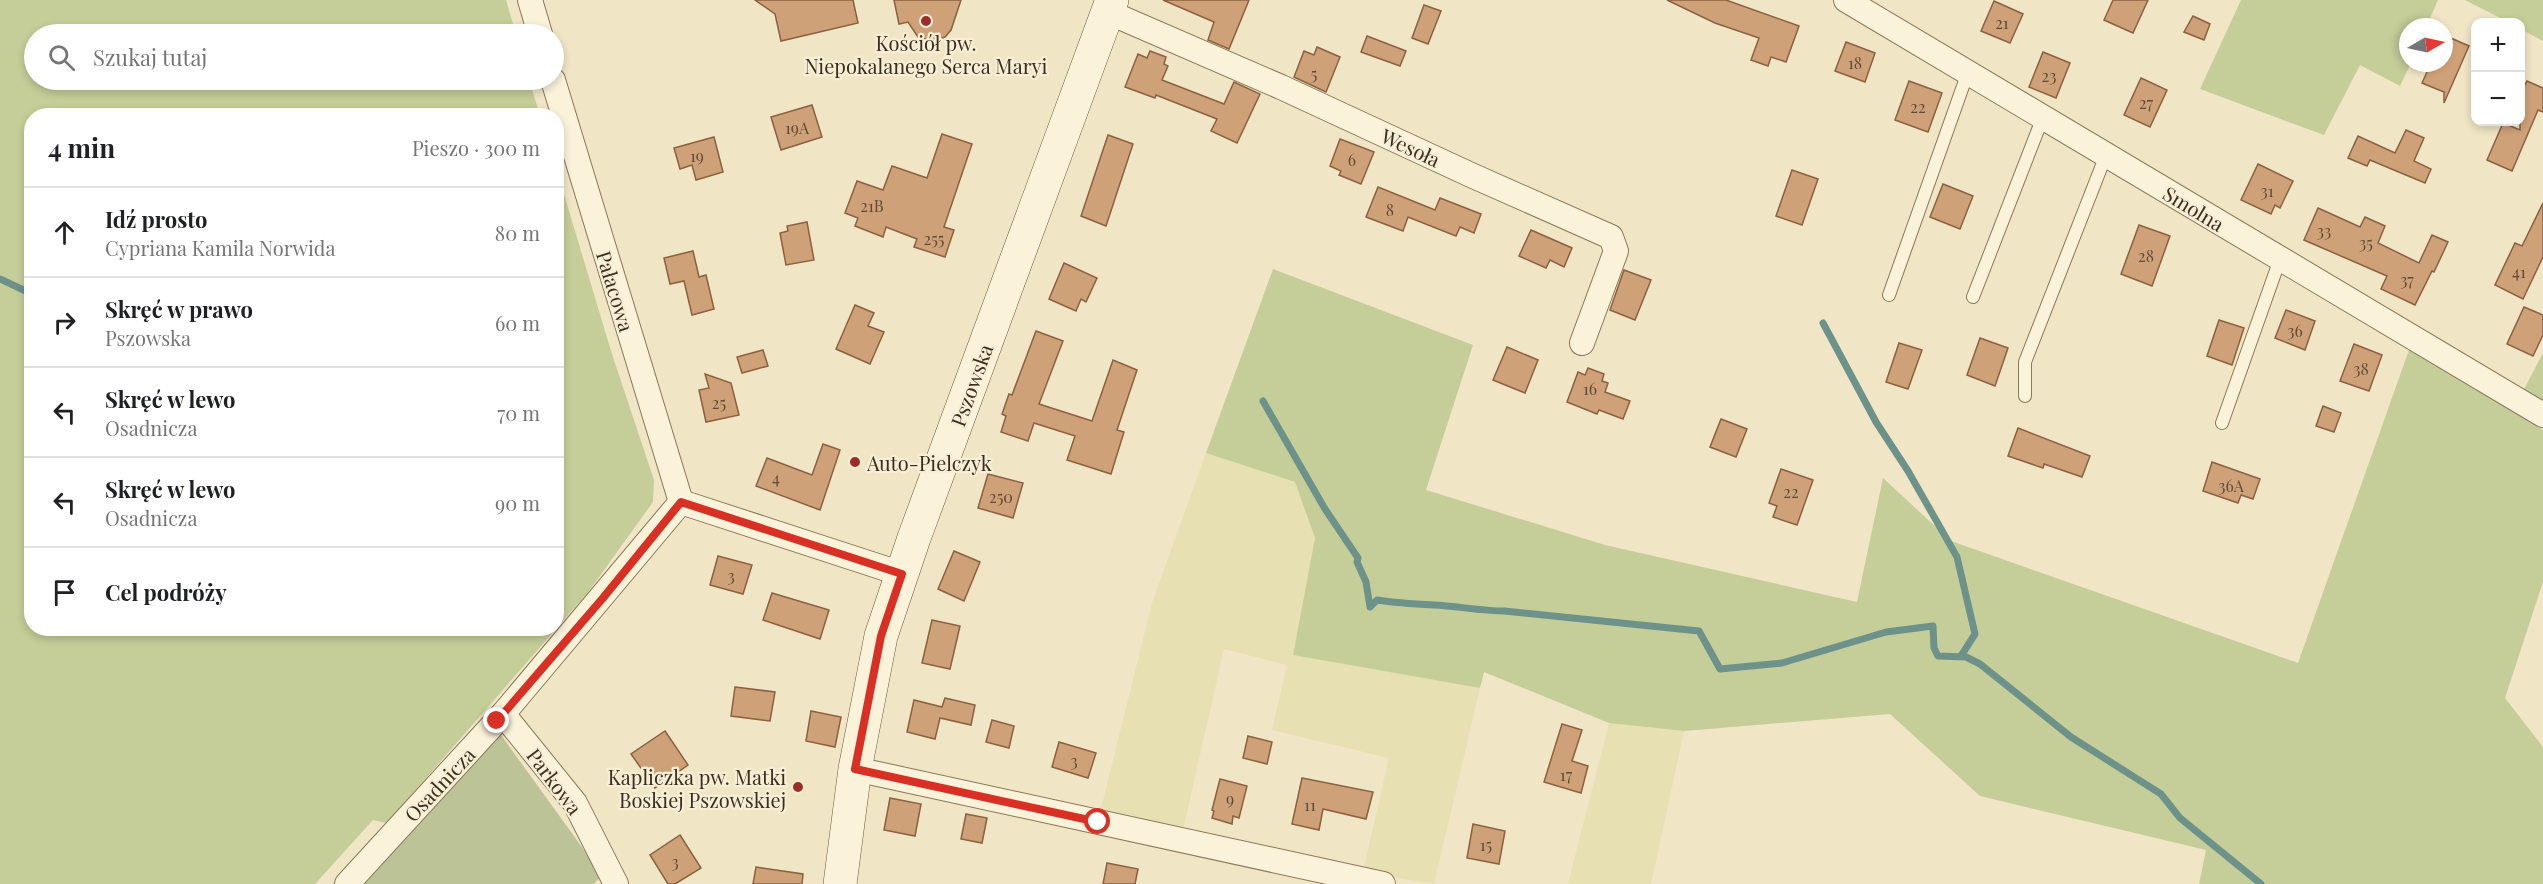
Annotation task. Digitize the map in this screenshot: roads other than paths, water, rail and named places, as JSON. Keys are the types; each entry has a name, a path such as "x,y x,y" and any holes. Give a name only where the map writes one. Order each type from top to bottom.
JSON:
{"main road":[{"name":"Pszowska","path":"840,884 855,769 881,636 1111,6"}],"street":[{"path":"530,0 537,24"},
{"name":"Smolna","path":"1846,0 2543,415"},
{"name":"Wesoła","path":"1111,6 1471,175 1611,237 1616,251 1582,343"},
{"name":"Pałacowa","path":"556,90 561,108"},
{"name":"Pałacowa","path":"564,116 681,502"},
{"path":"681,502 902,574"},
{"name":"Osadnicza","path":"347,884 503,714 681,502"},
{"name":"Parkowa","path":"503,714 576,803 615,884"},
{"path":"855,769 1383,884"}],"lane":[{"path":"1889,295 1968,72"},
{"path":"1973,297 2043,117"},
{"path":"2025,396 2025,362 2106,154"},
{"path":"2222,423 2280,260"}],"waterway":[{"path":"0,279 24,290"},
{"path":"1823,323 1876,422 1908,471 1957,557 1975,634 1961,656"},
{"path":"1263,401 1325,509 1358,558 1357,562 1366,582 1370,607 1377,600 1699,631 1720,669 1782,663 1886,632 1933,626 1934,648 1938,656 1966,657 1980,664 2071,737 2161,794 2180,818 2261,884"}],"place":[{"name":"Kościół pw. Niepokalanego Serca Maryi","path":"926,21"},
{"name":"Auto-Pielczyk","path":"855,462"},
{"name":"Kapliczka pw. Matki Boskiej Pszowskiej","path":"798,787"}]}
